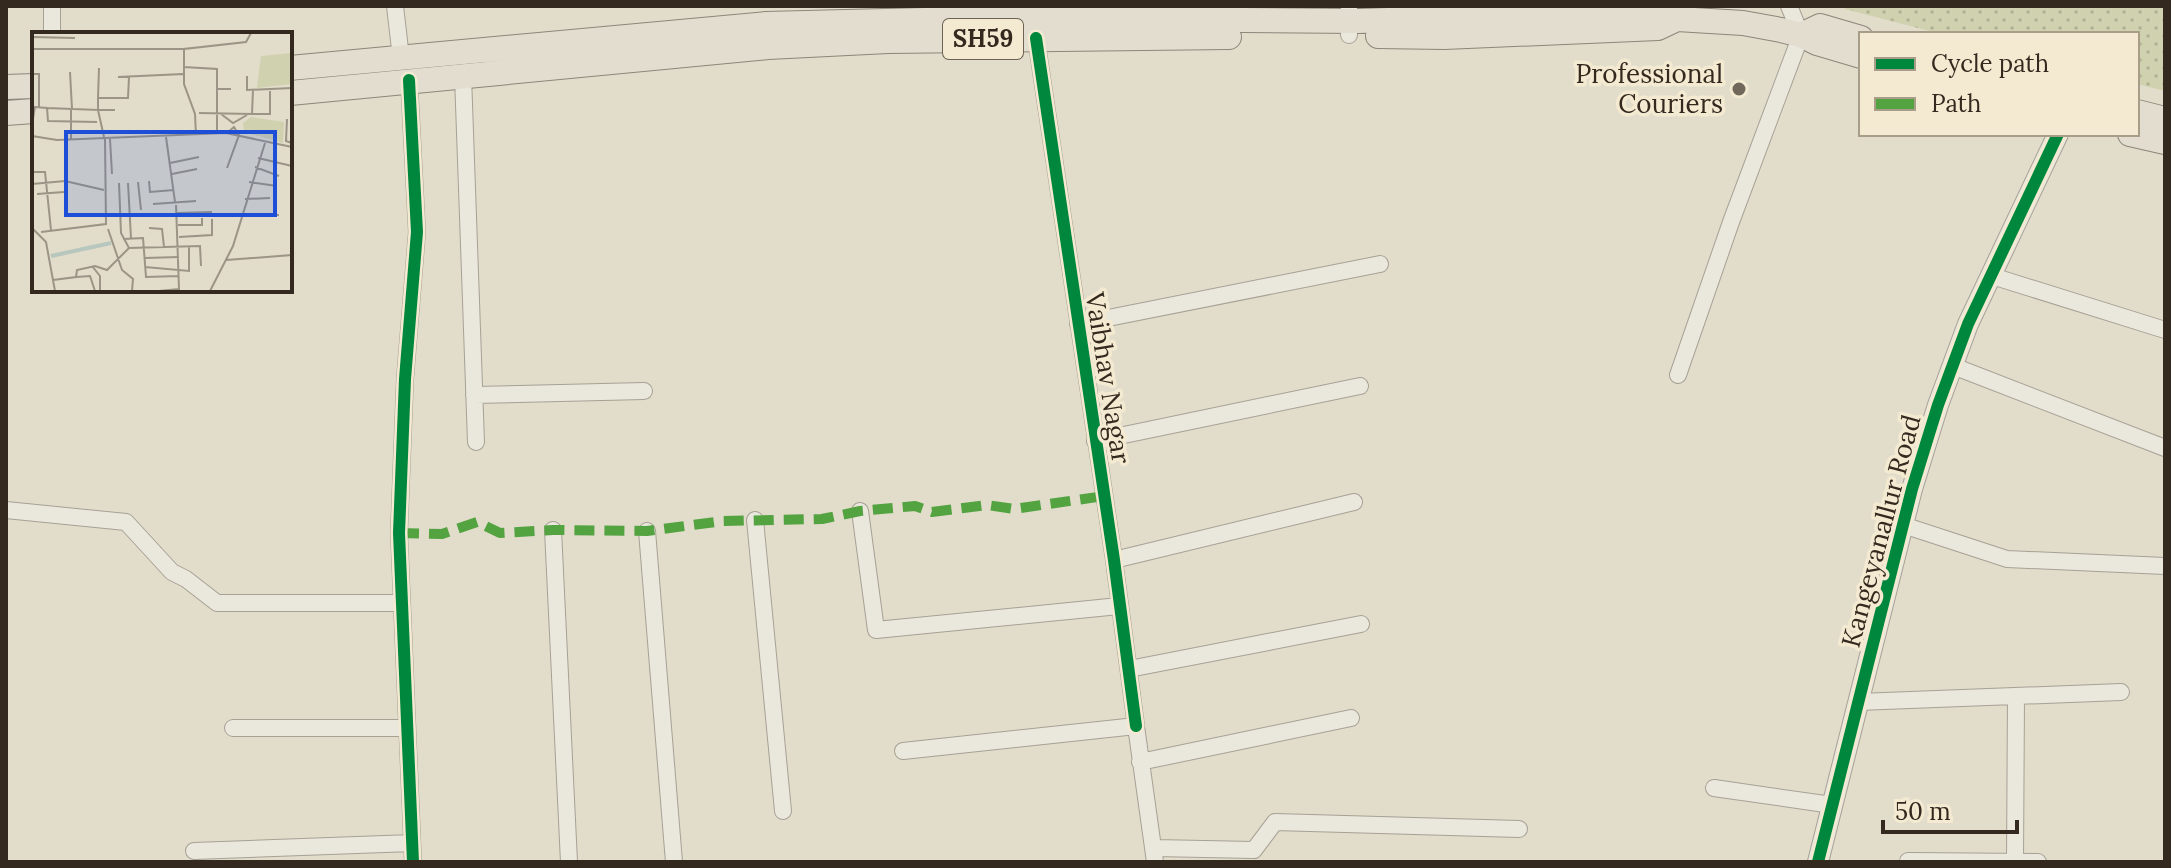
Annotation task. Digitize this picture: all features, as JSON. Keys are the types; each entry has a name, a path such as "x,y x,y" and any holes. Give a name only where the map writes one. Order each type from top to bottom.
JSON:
{"main road":[{"path":"292,68 405,69 766,24 1004,18 1349,21 1567,10 1683,13"},
{"name":"SH59","path":"292,93 405,69 463,76 768,47 1036,38 1349,21 1444,37 1658,28 1683,13 1801,35 1859,55"},
{"path":"1801,35 1820,26 1859,37"},
{"path":"6,87 32,86"},
{"path":"6,113 32,111"},
{"path":"2139,112 2165,119"},
{"path":"2139,136 2165,142"}],"street":[{"path":"52,6 52,32"},
{"path":"395,6 405,69 417,232 405,379 399,533 413,862"},
{"path":"1678,375 1801,35 1789,6"},
{"name":"Vaibhav Nagar","path":"1036,38 1114,560 1154,855"},
{"path":"463,76 476,442"},
{"name":"Kangeyanallur Road","path":"1818,862 1927,439 1968,324 2057,136"},
{"path":"1078,324 1380,264"},
{"path":"1992,276 2165,330"},
{"path":"1953,366 2165,448"},
{"path":"1095,441 1360,386"},
{"path":"474,395 644,391"},
{"path":"1114,560 1354,502"},
{"path":"6,510 126,522 172,572 217,603 402,603"},
{"path":"860,511 876,630 1119,606"},
{"path":"755,520 783,811"},
{"path":"1903,525 2007,559 2165,566"},
{"path":"553,530 569,862"},
{"path":"647,531 674,862"},
{"path":"1129,669 1361,624"},
{"path":"1858,702 2121,692"},
{"path":"2015,862 2016,696"},
{"path":"1140,762 1351,718"},
{"path":"903,751 1136,726"},
{"path":"233,728 407,728"},
{"path":"1714,788 1832,805"},
{"path":"1154,855 1254,850 1275,822 1519,829"},
{"path":"194,851 412,843"},
{"path":"1908,861 2038,862"}],"green space":[{"path":"1846,6 2165,6 2165,91 2139,84 2139,32 1933,32 1845,9"}],"marked path":[{"path":"399,533 442,534 477,522 500,533 647,531 723,521 822,519 860,511 915,506 932,512 987,505 1014,509 1104,496"}],"cycle path":[{"path":"1036,38 1136,726"},
{"path":"409,80 417,232 405,379 399,533 413,862"},
{"path":"1818,862 1912,489 1938,405 1968,324 2057,136"}],"place":[{"name":"Professional Couriers","path":"1739,89"}]}
